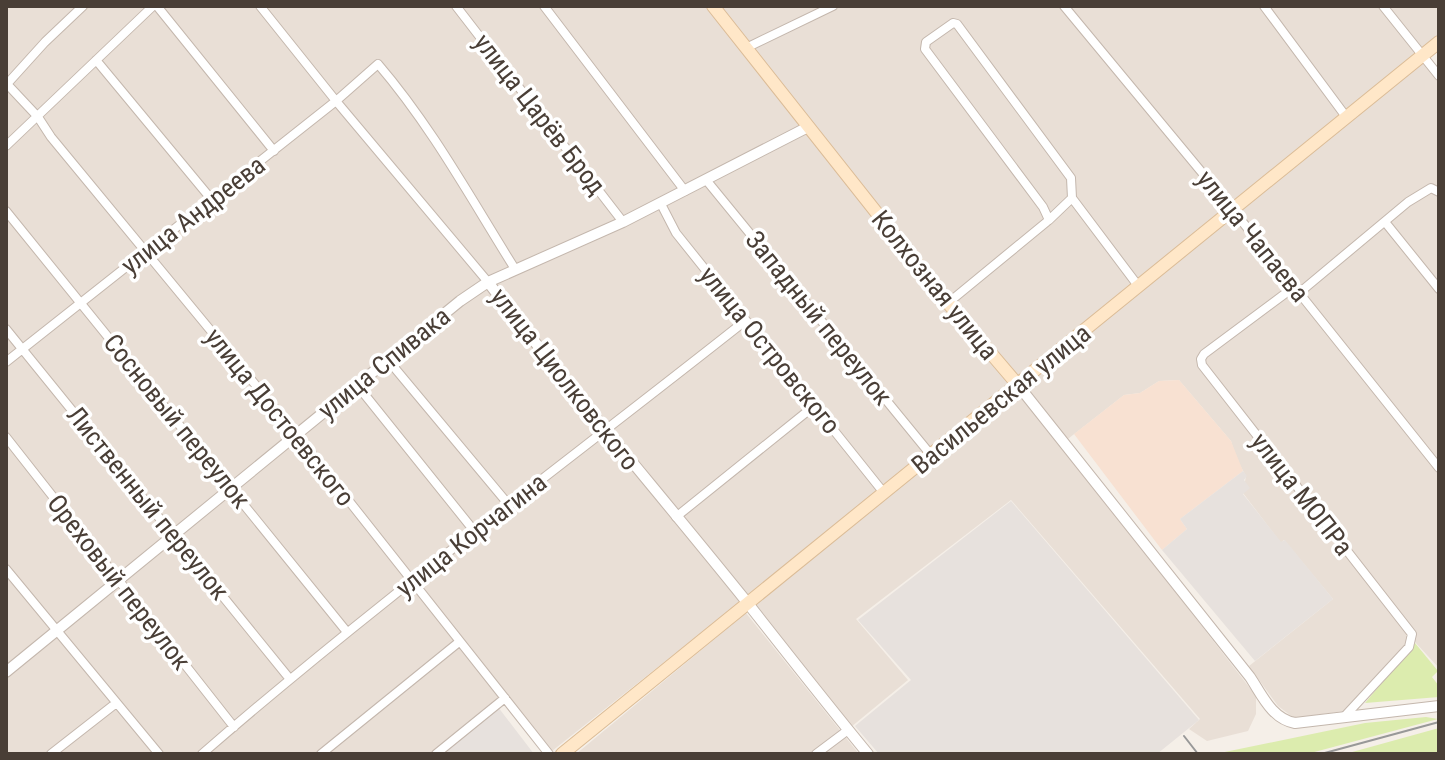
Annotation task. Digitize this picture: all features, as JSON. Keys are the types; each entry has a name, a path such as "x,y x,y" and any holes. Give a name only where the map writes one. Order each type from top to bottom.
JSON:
{"main road":[{"name":"Колхозная улица","path":"713,6 948,303 1018,385"},
{"name":"Васильевская улица","path":"562,754 1439,42"}],"street":[{"path":"7,84 83,6"},
{"path":"6,146 155,6 274,151"},
{"name":"улица Циолковского","path":"260,6 488,282 868,754"},
{"name":"улица Царёв Брод","path":"456,6 623,222"},
{"path":"544,6 685,191"},
{"path":"746,48 833,6"},
{"name":"улица Чапаева","path":"1064,6 1233,210 1439,468"},
{"path":"1264,6 1347,118"},
{"path":"1383,6 1439,76"},
{"path":"1049,220 1043,207 925,49 926,42 948,24 957,24 1071,178 1072,198 1139,287"},
{"path":"96,60 212,200"},
{"name":"улица Андреева","path":"6,362 274,151 378,64 441,145 515,269"},
{"name":"улица Достоевского","path":"7,84 38,117 51,137 296,434 549,754"},
{"name":"улица Спивака","path":"6,672 460,301 488,282 661,204 808,127"},
{"name":"Западный переулок","path":"707,181 931,455"},
{"path":"1296,290 1426,189 1438,190"},
{"path":"948,303 1072,198"},
{"name":"улица Островского","path":"661,204 676,233 884,493"},
{"name":"Сосновый переулок","path":"6,211 347,632"},
{"path":"1385,222 1439,289"},
{"name":"улица МОПРа","path":"1296,290 1201,359 1202,365 1412,634 1409,647 1344,717"},
{"name":"улица Корчагина","path":"202,754 289,678 410,581 745,321"},
{"name":"Лиственный переулок","path":"6,329 289,678"},
{"path":"388,360 509,505"},
{"path":"357,385 475,532"},
{"name":"Колхозная улица","path":"1018,385 1250,677 1276,715 1283,721 1295,723 1344,717"},
{"path":"676,517 814,406"},
{"name":"Ореховый переулок","path":"6,437 234,727"},
{"path":"6,569 159,754"},
{"path":"321,754 459,642"},
{"path":"436,754 505,698"},
{"path":"51,754 115,704"},
{"path":"1344,717 1439,706"},
{"path":"816,754 848,730"}],"shaded area":[{"path":"6,6 709,6 805,126 660,203 490,279 118,579 6,434"},
{"path":"720,6 824,6 749,42"},
{"path":"841,6 1379,6 1418,55 1018,379 753,49"},
{"path":"1388,6 1439,6 1439,37 1424,50"},
{"path":"1423,61 1439,81 1439,668 1415,642 1410,642 1344,711 1294,718 1278,706 1249,666 1333,599 1284,540 1281,543 1243,493 1246,476 1231,441 1179,380 1159,381 1140,393 1124,395 1064,442 1020,385"},
{"path":"807,130 1013,385 552,751 504,694 431,754 162,754 59,631 487,285"},
{"path":"1179,380 1231,441 1243,471 1180,519 1187,529 1162,550 1074,434 1124,395 1140,393 1159,381"},
{"path":"1017,388 1256,696 1256,714 1248,731 1207,741 1189,729 1200,719 1011,500 856,619 908,680 851,727 750,603"},
{"path":"6,440 115,581 6,669"},
{"path":"1243,471 1247,476 1244,480 1250,488 1243,494 1333,599 1255,661 1162,550 1187,529 1180,519"},
{"path":"1011,501 1199,720 1157,754 879,754 855,726 911,680 858,620"},
{"path":"746,613 859,754 576,754"},
{"path":"57,633 157,754 6,754 6,674"},
{"path":"498,707 534,754 440,754"}],"green space":[{"path":"1415,643 1438,671 1432,677 1439,686 1439,697 1365,703"},
{"path":"1426,717 1438,719 1307,754 1215,754 1365,723"},
{"path":"1439,728 1439,754 1345,754"}],"tram line":[{"path":"1321,754 1439,722"},
{"path":"1184,736 1198,754"}]}
